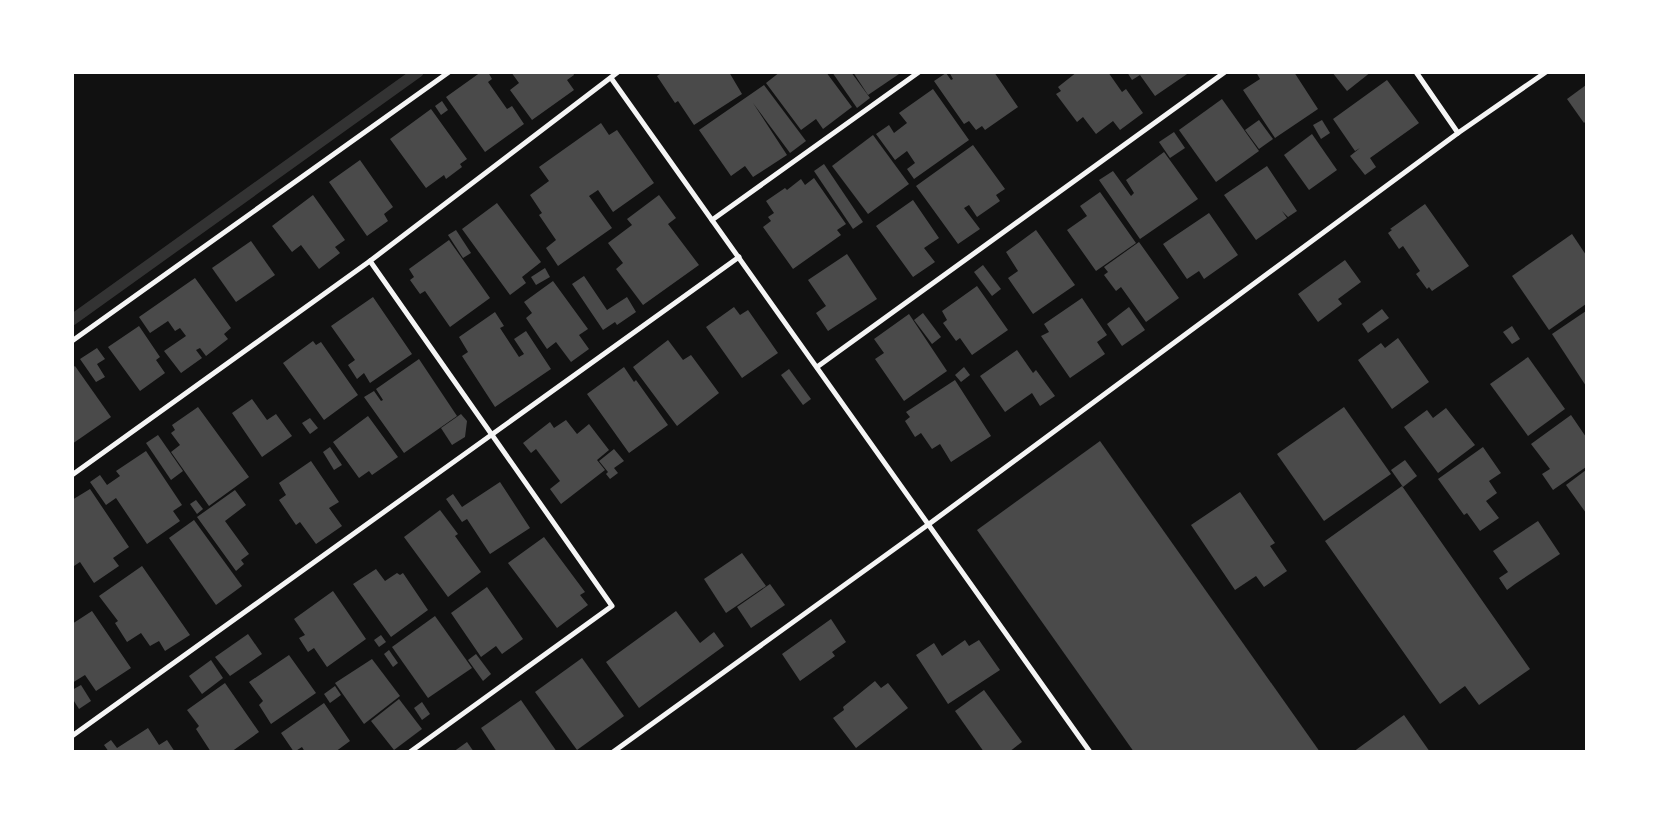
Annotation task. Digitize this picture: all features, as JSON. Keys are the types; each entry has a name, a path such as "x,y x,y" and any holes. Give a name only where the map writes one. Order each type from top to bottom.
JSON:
{"street":[{"path":"72,341 449,72"},
{"path":"72,475 370,261 618,72"},
{"path":"712,220 919,72"},
{"path":"817,367 1226,72"},
{"path":"1416,72 1458,133"},
{"path":"613,752 929,524 1458,133 1546,72"},
{"path":"611,78 1090,752"},
{"path":"72,736 739,257"},
{"path":"370,261 612,606 410,752"}],"building":[{"path":"481,72 488,72 492,79 488,82 507,109 512,106 524,124 485,152 446,97"},
{"path":"511,72 573,72 574,75 567,80 574,90 532,120 510,90 519,83"},
{"path":"663,72 729,72 742,94 694,125 678,101 675,103 657,76"},
{"path":"780,72 826,72 852,107 823,129 816,119 801,130 766,83"},
{"path":"832,72 851,72 870,98 857,108"},
{"path":"853,72 902,72 868,95"},
{"path":"949,72 994,72 1018,107 985,130 982,126 976,130 969,121 964,124 934,81 946,73 951,80 953,79"},
{"path":"1077,72 1108,72 1122,92 1126,89 1143,113 1120,130 1113,121 1096,134 1083,117 1077,122 1056,94 1061,91 1058,87"},
{"path":"1127,72 1190,72 1155,96 1140,75 1132,80"},
{"path":"1256,72 1294,72 1318,109 1275,138 1243,90 1260,79"},
{"path":"1332,72 1371,72 1347,91"},
{"path":"1387,80 1419,123 1370,158 1376,167 1365,175 1350,156 1360,148 1355,151 1333,119"},
{"path":"764,85 806,141 790,153 753,103 787,155 753,177 745,166 731,176 699,130"},
{"path":"1586,85 1586,121 1584,123 1567,99"},
{"path":"933,89 969,140 914,179 907,169 915,163 907,151 895,160 876,134 889,125 894,133 907,123 899,113"},
{"path":"1222,99 1259,151 1216,182 1179,130"},
{"path":"442,101 448,110 441,115 435,106"},
{"path":"431,109 467,159 460,164 462,167 446,179 444,175 426,188 390,139"},
{"path":"1259,120 1273,139 1259,149 1245,130"},
{"path":"1322,120 1330,133 1321,139 1313,125"},
{"path":"601,123 609,135 617,130 654,183 613,212 598,190 589,196 612,228 558,266 546,248 556,240 539,215 542,213 530,195 549,181 539,167"},
{"path":"1174,132 1185,148 1170,158 1159,142"},
{"path":"1312,134 1337,170 1309,190 1284,155"},
{"path":"873,135 909,184 868,214 832,166"},
{"path":"973,145 1005,189 996,195 1000,201 977,217 969,205 964,208 980,229 958,244 916,186"},
{"path":"1164,152 1198,199 1140,239 1099,180 1113,171 1131,196 1134,193 1126,180"},
{"path":"360,160 393,207 384,214 388,221 367,236 329,182"},
{"path":"824,164 863,222 853,229 814,171"},
{"path":"1267,166 1297,211 1288,217 1282,211 1287,218 1256,240 1224,195"},
{"path":"814,178 846,224 837,230 841,235 793,269 763,227 771,221 768,217 774,213 766,201 785,188 787,190 801,179 805,185"},
{"path":"1100,192 1136,243 1096,271 1067,230 1087,216 1080,206"},
{"path":"313,195 345,240 335,247 340,253 319,269 301,245 292,252 272,226"},
{"path":"659,195 676,218 668,224 699,265 643,305 616,269 623,263 608,243 632,225 627,219"},
{"path":"913,200 939,238 924,248 935,262 913,277 876,226"},
{"path":"497,203 541,262 522,277 526,283 510,295 462,229"},
{"path":"1425,204 1469,266 1432,291 1429,287 1427,289 1416,274 1420,271 1403,246 1399,249 1388,233 1392,230 1390,229"},
{"path":"1209,213 1238,255 1204,279 1199,271 1187,279 1163,244"},
{"path":"456,230 471,253 463,258 448,235"},
{"path":"1036,230 1075,285 1033,314 1008,278 1018,271 1006,252"},
{"path":"1572,234 1586,255 1586,304 1549,330 1512,276"},
{"path":"449,240 490,298 450,327 425,291 420,294 410,280 414,277 409,269"},
{"path":"251,241 275,275 236,302 212,268"},
{"path":"1139,242 1179,298 1146,322 1121,287 1116,291 1104,275 1108,272 1104,267"},
{"path":"847,254 877,299 828,331 816,313 826,306 808,280"},
{"path":"1345,260 1361,282 1338,299 1342,304 1318,322 1298,294"},
{"path":"983,265 1001,289 992,296 974,272"},
{"path":"545,268 550,277 536,285 531,277"},
{"path":"584,276 607,310 627,297 636,312 617,325 615,322 603,330 572,284"},
{"path":"195,278 231,328 224,334 228,339 206,356 200,348 196,350 202,358 181,373 164,351 186,336 180,328 175,331 168,321 150,333 139,317"},
{"path":"553,281 588,329 579,335 589,349 571,362 556,342 547,349 526,318 532,313 524,302"},
{"path":"977,286 1008,330 972,355 960,338 956,341 943,323 947,320 942,311"},
{"path":"373,297 412,354 370,383 364,373 357,379 348,365 355,360 331,326"},
{"path":"1082,298 1107,335 1097,342 1105,354 1070,378 1041,336 1049,332 1044,324"},
{"path":"734,307 740,315 748,310 778,353 742,378 706,327"},
{"path":"1129,307 1145,330 1122,346 1107,324"},
{"path":"1382,309 1389,318 1368,333 1362,324"},
{"path":"1586,311 1586,386 1552,334"},
{"path":"495,312 504,326 500,328 519,357 524,354 514,339 526,331 551,369 495,407 462,356 468,352 459,337"},
{"path":"923,313 941,337 932,344 914,320"},
{"path":"909,314 947,371 904,401 875,359 884,353 874,339"},
{"path":"139,326 160,357 156,360 165,373 140,391 108,347"},
{"path":"1512,326 1520,339 1512,344 1503,332"},
{"path":"1398,338 1429,382 1392,409 1358,360 1381,343 1385,348"},
{"path":"668,340 683,360 691,355 719,393 677,426 633,367"},
{"path":"313,341 316,345 321,342 358,395 324,420 283,363"},
{"path":"97,348 105,359 97,364 105,377 96,382 80,359"},
{"path":"1017,350 1033,373 1036,370 1055,396 1040,406 1032,393 1005,412 980,376"},
{"path":"1528,357 1565,409 1528,436 1490,384"},
{"path":"419,359 457,416 404,453 364,397 374,391 381,401 383,400 376,389"},
{"path":"75,366 111,417 72,444 72,368"},
{"path":"624,367 634,382 636,380 668,425 629,453 587,394"},
{"path":"964,367 970,375 961,382 955,375"},
{"path":"789,369 811,399 803,405 781,375"},
{"path":"955,380 991,436 951,462 940,444 932,449 921,433 915,437 905,421 910,417 906,412"},
{"path":"252,399 267,420 276,414 292,436 262,457 232,413"},
{"path":"198,407 249,477 209,506 171,452 180,445 171,433 175,430 172,425"},
{"path":"1344,407 1391,474 1324,521 1277,454"},
{"path":"1446,408 1475,445 1438,473 1404,427 1427,410 1433,418"},
{"path":"461,414 467,421 465,437 452,445 441,428"},
{"path":"1571,415 1586,437 1586,467 1553,490 1542,474 1550,469 1531,444"},
{"path":"368,416 398,457 372,475 369,471 359,478 333,442"},
{"path":"310,418 318,428 310,434 302,423"},
{"path":"566,420 577,434 589,424 609,450 597,460 605,470 561,504 550,489 560,481 536,449 531,453 523,443 550,422 554,428"},
{"path":"158,435 183,471 171,480 146,443"},
{"path":"1100,441 1320,752 1134,752 977,530"},
{"path":"330,447 342,465 334,470 323,452"},
{"path":"1483,447 1501,473 1489,481 1497,493 1486,501 1499,518 1480,531 1467,513 1464,515 1438,479"},
{"path":"614,449 624,461 614,468 618,473 610,479 606,474 608,472 599,461"},
{"path":"146,451 182,505 173,511 180,521 147,544 116,498 106,505 90,482 100,475 107,485 120,476 116,471"},
{"path":"1405,460 1417,476 1403,487 1391,470"},
{"path":"311,461 339,502 329,508 342,526 316,544 300,522 296,525 279,500 286,495 279,483"},
{"path":"1586,470 1586,513 1566,485"},
{"path":"500,482 530,528 490,554 467,519 462,522 446,499 453,494 462,507"},
{"path":"1402,486 1530,669 1479,705 1465,686 1440,704 1325,541"},
{"path":"90,489 129,547 113,558 119,566 94,583 80,562 74,566 72,564 72,500"},
{"path":"235,490 246,505 225,521 249,554 241,560 244,564 236,571 197,517"},
{"path":"1240,492 1275,543 1270,546 1287,571 1264,587 1256,576 1235,590 1191,525"},
{"path":"196,500 203,509 197,514 190,504"},
{"path":"440,510 458,534 455,536 481,572 448,597 404,537"},
{"path":"194,520 242,586 216,605 169,538"},
{"path":"1538,521 1560,554 1507,590 1499,578 1508,572 1493,551"},
{"path":"544,537 585,592 580,595 588,605 557,628 508,563"},
{"path":"742,553 766,586 726,613 704,579"},
{"path":"142,566 190,635 165,651 159,641 150,646 141,633 127,642 115,623 118,621 99,596"},
{"path":"376,569 385,581 397,573 400,575 403,573 428,610 391,637 353,584"},
{"path":"770,584 785,605 751,628 737,607"},
{"path":"487,587 523,639 502,654 496,646 481,657 451,613"},
{"path":"333,591 366,639 327,667 314,648 308,652 299,638 305,635 294,619"},
{"path":"92,611 131,668 96,691 85,675 72,683 72,624"},
{"path":"676,611 700,643 714,632 724,646 639,708 606,662"},
{"path":"435,616 472,668 428,698 392,647"},
{"path":"831,619 846,642 832,652 835,656 800,681 782,654"},
{"path":"248,634 262,654 230,676 215,657"},
{"path":"381,635 386,642 379,647 374,640"},
{"path":"965,640 969,646 979,640 1000,670 948,704 916,655 934,643 942,656"},
{"path":"389,650 398,663 393,667 384,654"},
{"path":"476,654 491,674 483,681 468,660"},
{"path":"289,655 316,693 271,724 259,705 263,701 249,682"},
{"path":"582,658 624,716 577,750 535,692"},
{"path":"372,659 400,696 364,724 335,683"},
{"path":"211,660 223,678 202,694 189,676"},
{"path":"875,681 881,688 888,683 908,708 856,748 833,718 844,710 843,707"},
{"path":"225,683 259,732 231,752 211,752 196,729 199,726 187,710"},
{"path":"81,685 91,701 79,709 72,698 72,690"},
{"path":"335,686 341,695 330,703 324,694"},
{"path":"984,690 1022,742 1009,752 984,752 955,711"},
{"path":"399,699 422,729 394,750 371,721"},
{"path":"521,700 557,752 497,752 481,728"},
{"path":"422,702 430,714 422,720 414,708"},
{"path":"324,703 350,741 335,752 305,752 302,747 294,752 281,733"},
{"path":"1404,715 1430,752 1353,752"},
{"path":"148,728 159,745 167,740 175,752 109,752 104,745 111,740 117,748"},
{"path":"467,742 474,752 453,752"}],"waterway":[{"path":"72,320 418,72"}]}
